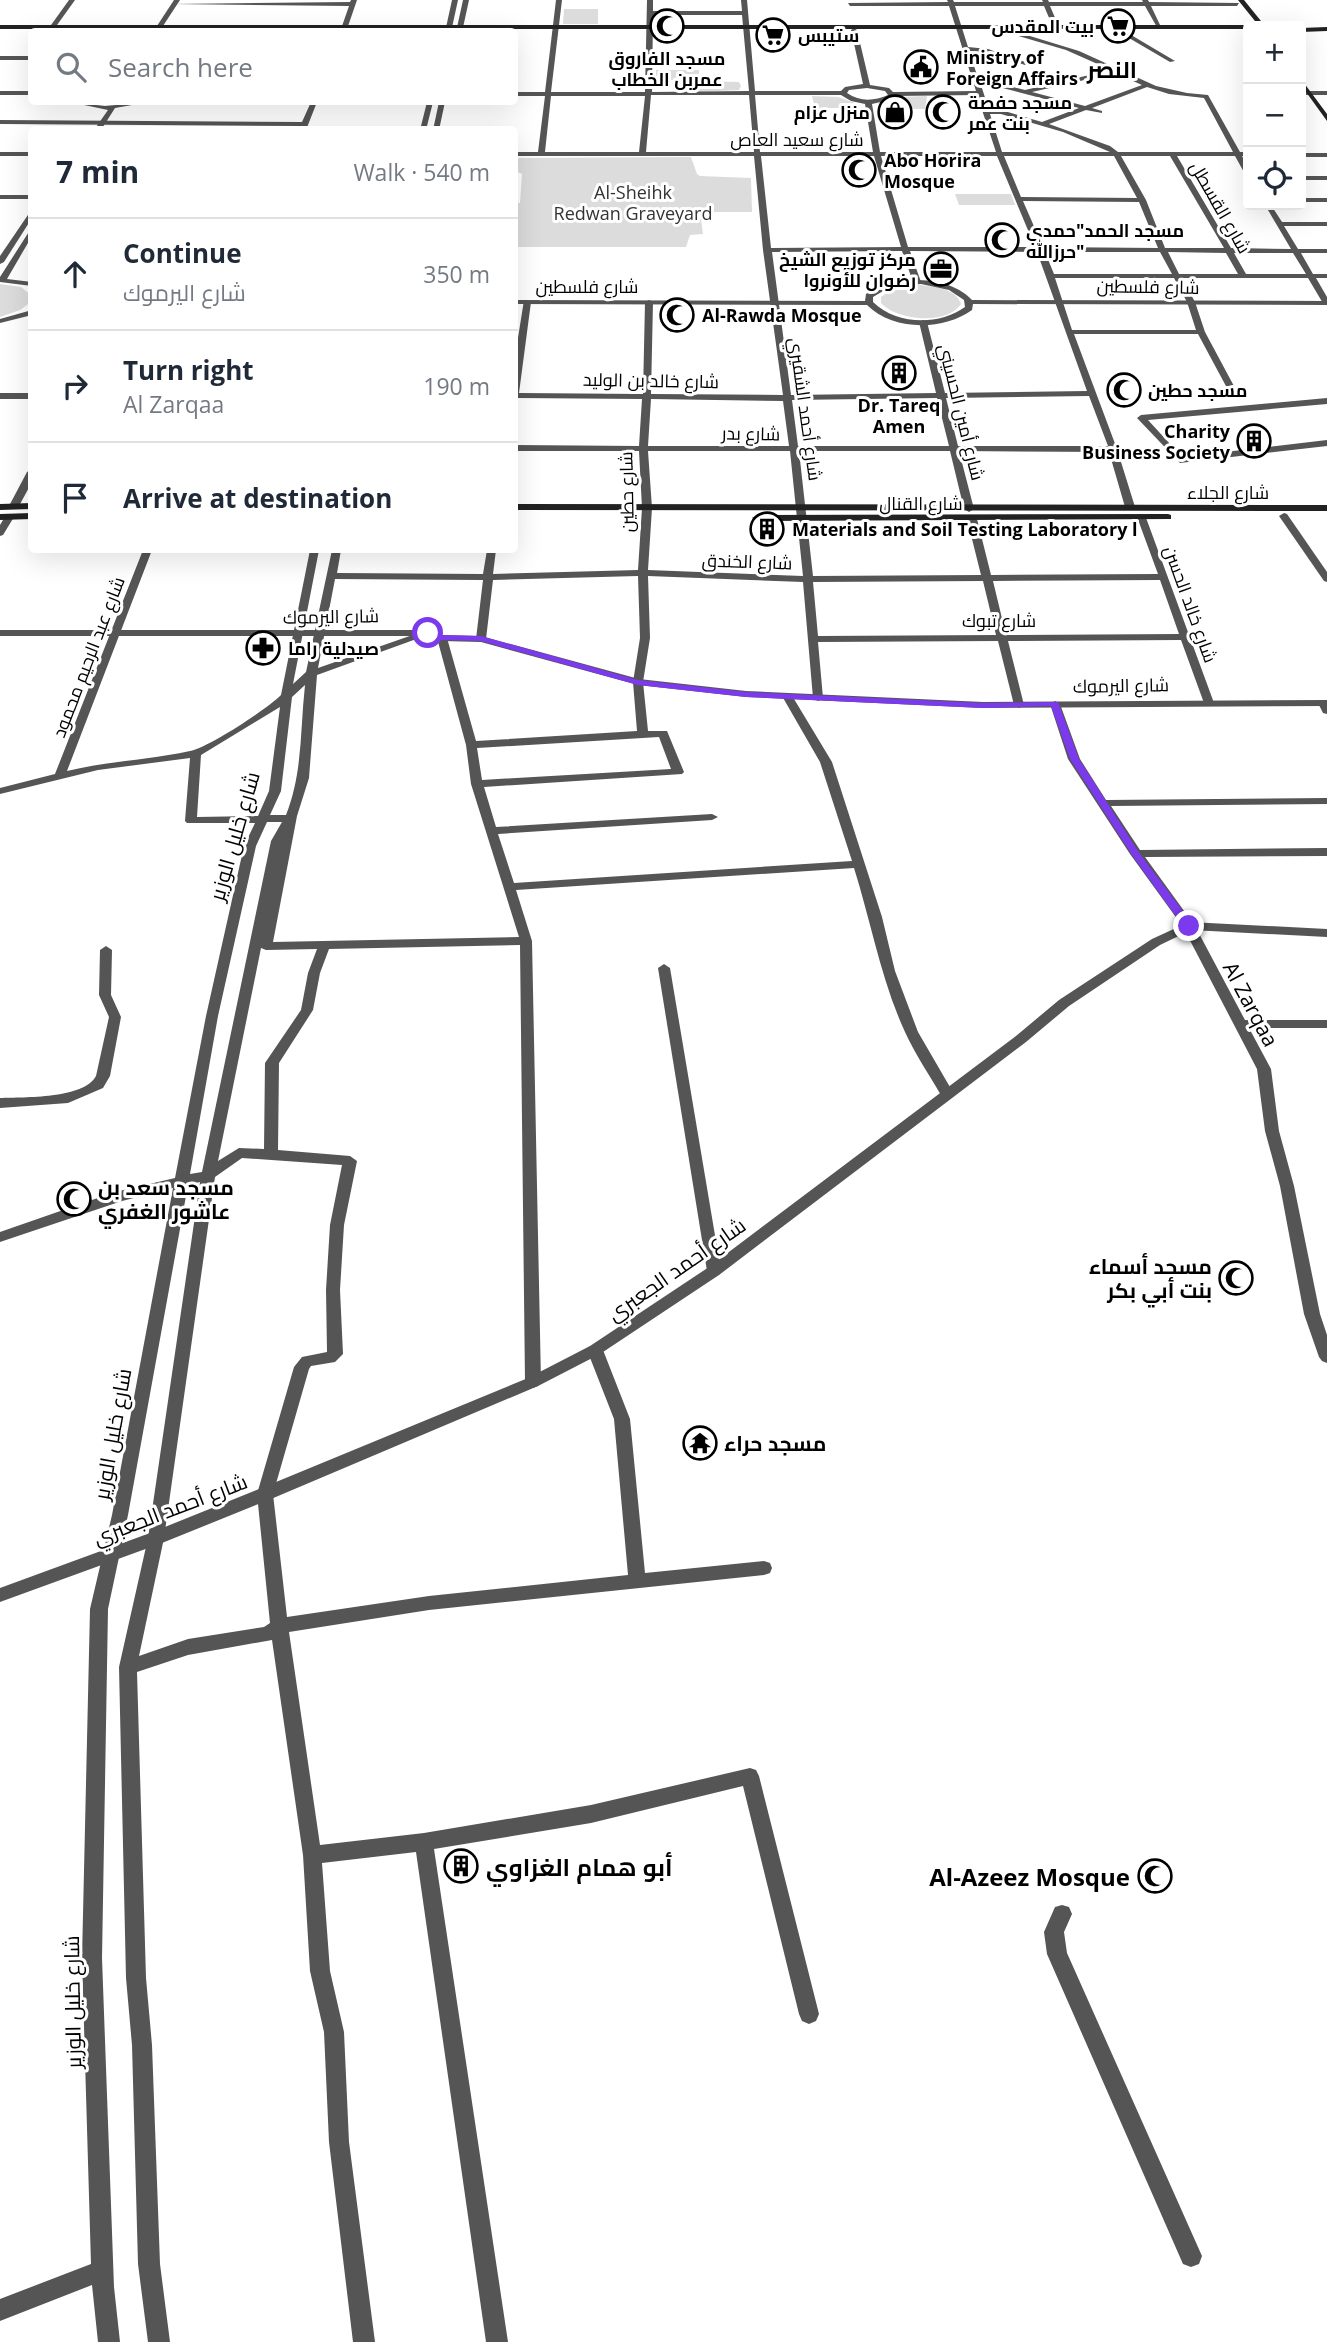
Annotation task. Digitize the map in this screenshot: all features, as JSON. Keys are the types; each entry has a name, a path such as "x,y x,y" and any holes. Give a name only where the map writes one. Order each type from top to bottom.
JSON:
{"main road":[{"path":"1238,1 1257,21"},
{"path":"1238,1 1247,21"},
{"path":"0,28 28,29"},
{"path":"518,28 1243,28"},
{"path":"957,28 1243,28"},
{"path":"1306,28 1327,28"},
{"path":"1306,95 1327,119"},
{"path":"1306,96 1327,129"},
{"path":"0,507 28,506"},
{"name":"شارع القنال","path":"518,507 647,512 1327,516"},
{"name":"شارع القنال","path":"970,514 1130,507"},
{"name":"شارع الجلاء","path":"1130,507 1327,508"},
{"name":"شارع القنال","path":"518,516 647,512"},
{"path":"4,517 28,516"}],"street":[{"path":"52,28 72,0"},
{"path":"448,28 455,0"},
{"path":"460,28 466,0"},
{"path":"541,155 559,0"},
{"path":"642,155 649,94 650,0"},
{"name":"شارع أحمد الشقيري","path":"744,0 767,250 795,449 809,579 818,698"},
{"path":"156,28 174,1 353,2 343,28"},
{"path":"867,86 849,2 1238,1"},
{"path":"951,2 957,28 1000,155 1051,276 1057,301 1113,449 1130,507"},
{"path":"1046,2 1056,27"},
{"path":"1146,2 1158,27"},
{"path":"650,13 747,13"},
{"path":"1004,30 1077,52 1145,86 1180,96 1206,96 1243,164"},
{"path":"1119,30 1172,61"},
{"path":"966,49 986,50 1025,63"},
{"path":"0,58 28,57"},
{"path":"1022,92 1115,71"},
{"path":"975,79 1100,112"},
{"path":"518,94 842,93 852,87 867,86 882,87 893,94 980,93"},
{"path":"1043,124 1145,86"},
{"path":"0,93 28,93"},
{"path":"842,93 848,98 868,102 889,99 893,94"},
{"path":"1306,93 1327,93"},
{"path":"868,102 877,154 917,282"},
{"path":"85,105 98,108 129,105"},
{"path":"302,126 313,105"},
{"path":"424,126 429,105"},
{"path":"437,126 441,105"},
{"path":"90,126 100,110 98,108"},
{"path":"0,122 92,122 99,126 112,108"},
{"path":"986,112 1001,112 1043,124 1108,147 1116,154 1142,200 1163,251 1191,302 1201,332 1231,388"},
{"path":"0,154 28,154"},
{"name":"شارع سعيد العاص","path":"518,155 1243,154"},
{"name":"شارع القسطل","path":"1172,155 1243,275"},
{"path":"1306,155 1327,155"},
{"path":"1306,178 1327,178"},
{"path":"0,197 28,197"},
{"path":"1019,199 1142,200"},
{"path":"1306,200 1327,200"},
{"path":"1271,210 1327,303"},
{"path":"0,262 28,217"},
{"path":"1279,223 1327,224"},
{"path":"28,236 1,280 28,283"},
{"path":"767,250 1327,251"},
{"path":"1051,276 1327,276"},
{"path":"917,282 951,288 963,294 969,302 967,311 958,316 923,322 886,316 869,303 869,296 880,288 917,282"},
{"name":"شارع فلسطين","path":"518,302 869,303"},
{"path":"518,372 527,302"},
{"name":"شارع حطين","path":"643,734 638,682 645,638 643,573 647,512 643,447 649,302"},
{"name":"شارع فلسطين","path":"969,302 1327,303"},
{"path":"0,321 28,313"},
{"name":"شارع أمين الحسيني","path":"923,322 1019,705"},
{"path":"1069,332 1201,332"},
{"name":"شارع خالد بن الوليد","path":"518,396 647,394 788,398 1092,393"},
{"path":"0,396 28,396"},
{"path":"1327,401 1141,418 1180,460 1327,443"},
{"name":"شارع بدر","path":"518,448 1113,449"},
{"path":"14,506 28,480"},
{"path":"1284,516 1327,579"},
{"path":"0,533 4,517"},
{"name":"شارع خالد الحسن","path":"1142,517 1209,702"},
{"name":"شارع عبد الرحيم محمود","path":"60,776 146,553"},
{"name":"شارع خليل الوزير","path":"109,2342 103,2270 92,1958 99,1609 120,1515 217,992 250,846 275,791 296,635 313,553"},
{"name":"شارع خليل الوزير","path":"159,2342 149,2264 142,2045 135,1978 128,1667 156,1538 208,1175 276,841 292,818 306,766 312,673 336,553"},
{"path":"481,639 490,553"},
{"name":"شارع الخندق","path":"332,576 486,577 643,573 809,579 1162,577"},
{"name":"شارع اليرموك","path":"0,633 428,633 442,638 481,639 638,682 787,696 1019,705 1209,702 1326,706"},
{"path":"0,791 98,767 196,754 245,726 312,673 428,633"},
{"name":"شارع تبوك","path":"815,639 1184,637"},
{"path":"442,638 471,745 477,784 526,941 533,1382"},
{"path":"787,696 826,762 859,864 889,971 911,1032 947,1094"},
{"name":"Al Zarqaa","path":"1055,704 1074,759 1105,803 1136,855 1189,926 1264,1069 1272,1131 1287,1186 1312,1314 1327,1357"},
{"path":"471,745 663,733 678,772 477,784"},
{"path":"196,754 191,821 292,818 265,946 526,941"},
{"path":"1105,803 1327,801"},
{"path":"491,831 712,817"},
{"path":"1136,855 1327,852"},
{"path":"508,887 859,864"},
{"name":"شارع أحمد الجعبري","path":"0,1595 156,1538 265,1494 533,1382 595,1350 714,1271 1021,1040 1064,1003 1156,942 1189,926 1327,933"},
{"path":"271,1154 272,1063 307,1010 314,973 324,946"},
{"path":"0,1102 68,1098 98,1085 103,1076 115,1017 105,995 106,950"},
{"path":"664,968 714,1271"},
{"path":"1242,1024 1327,1024"},
{"path":"0,1237 120,1196 208,1175 239,1153 350,1161 336,1238 332,1290 335,1354 330,1358 307,1360 302,1367 265,1494 279,1626 312,1855 320,1971 334,2032 339,2142 364,2342"},
{"path":"595,1350 622,1419 637,1581"},
{"path":"128,1667 188,1647 268,1634 279,1626 429,1604 764,1568"},
{"path":"312,1855 425,1842 592,1814 750,1776 809,2014"},
{"path":"425,1842 497,2342"},
{"path":"1062,1914 1054,1932 1056,1954 1191,2256"},
{"path":"0,2310 103,2270"}],"green space":[{"path":"564,9 598,9 598,24 563,24"},
{"path":"656,70 699,70 699,81 739,82 741,86 739,90 697,92 697,80 656,80"},
{"path":"812,96 838,97 858,104 860,108 815,108"},
{"path":"927,96 925,109 881,108 878,102 896,97"},
{"name":"Al-Sheihk Redwan Graveyard","path":"691,157 700,176 751,178 752,212 700,212 703,234 690,235 686,247 518,247 518,203 522,174 518,172 518,158"},
{"path":"955,194 1011,194 1015,205 959,205"},
{"path":"0,284 21,287 28,293 28,304 0,317"},
{"path":"920,285 950,291 961,304 944,316 921,318 898,313 881,303 881,297 894,288"}],"place":[{"name":"مسجد الفاروق عمربن الخطاب","path":"667,26"},
{"name":"بيت المقدس","path":"1118,26"},
{"name":"ستيبس","path":"773,35"},
{"name":"Ministry of Foreign Affairs","path":"921,67"},
{"name":"منزل عزام","path":"895,112"},
{"name":"مسجد حفصة بنت عمر","path":"943,112"},
{"name":"Abo Horira Mosque","path":"859,170"},
{"name":"مسجد الحمد\"حمدي حرزالله\"","path":"1002,240"},
{"name":"مركز توزيع الشيخ رضوان للأونروا","path":"941,269"},
{"name":"Al-Rawda Mosque","path":"677,315"},
{"name":"Dr. Tareq Amen","path":"899,373"},
{"name":"مسجد حطين","path":"1124,390"},
{"name":"Charity Business Society","path":"1254,441"},
{"name":"Materials and Soil Testing Laboratory l","path":"767,529"},
{"name":"صيدلية راما","path":"263,648"},
{"name":"مسجد سعد بن عاشور الغفري","path":"74,1199"},
{"name":"مسجد أسماء بنت أبي بكر","path":"1236,1278"},
{"name":"مسجد حراء","path":"700,1443"},
{"name":"أبو همام الغزاوي","path":"461,1866"},
{"name":"Al-Azeez Mosque","path":"1155,1876"}],"district":[{"name":"النصر","path":"1112,69"}],"route":[{"path":"428,633 442,638 481,639 638,682 746,694 983,705 1055,704 1074,759 1105,803 1136,855 1189,926"}]}
